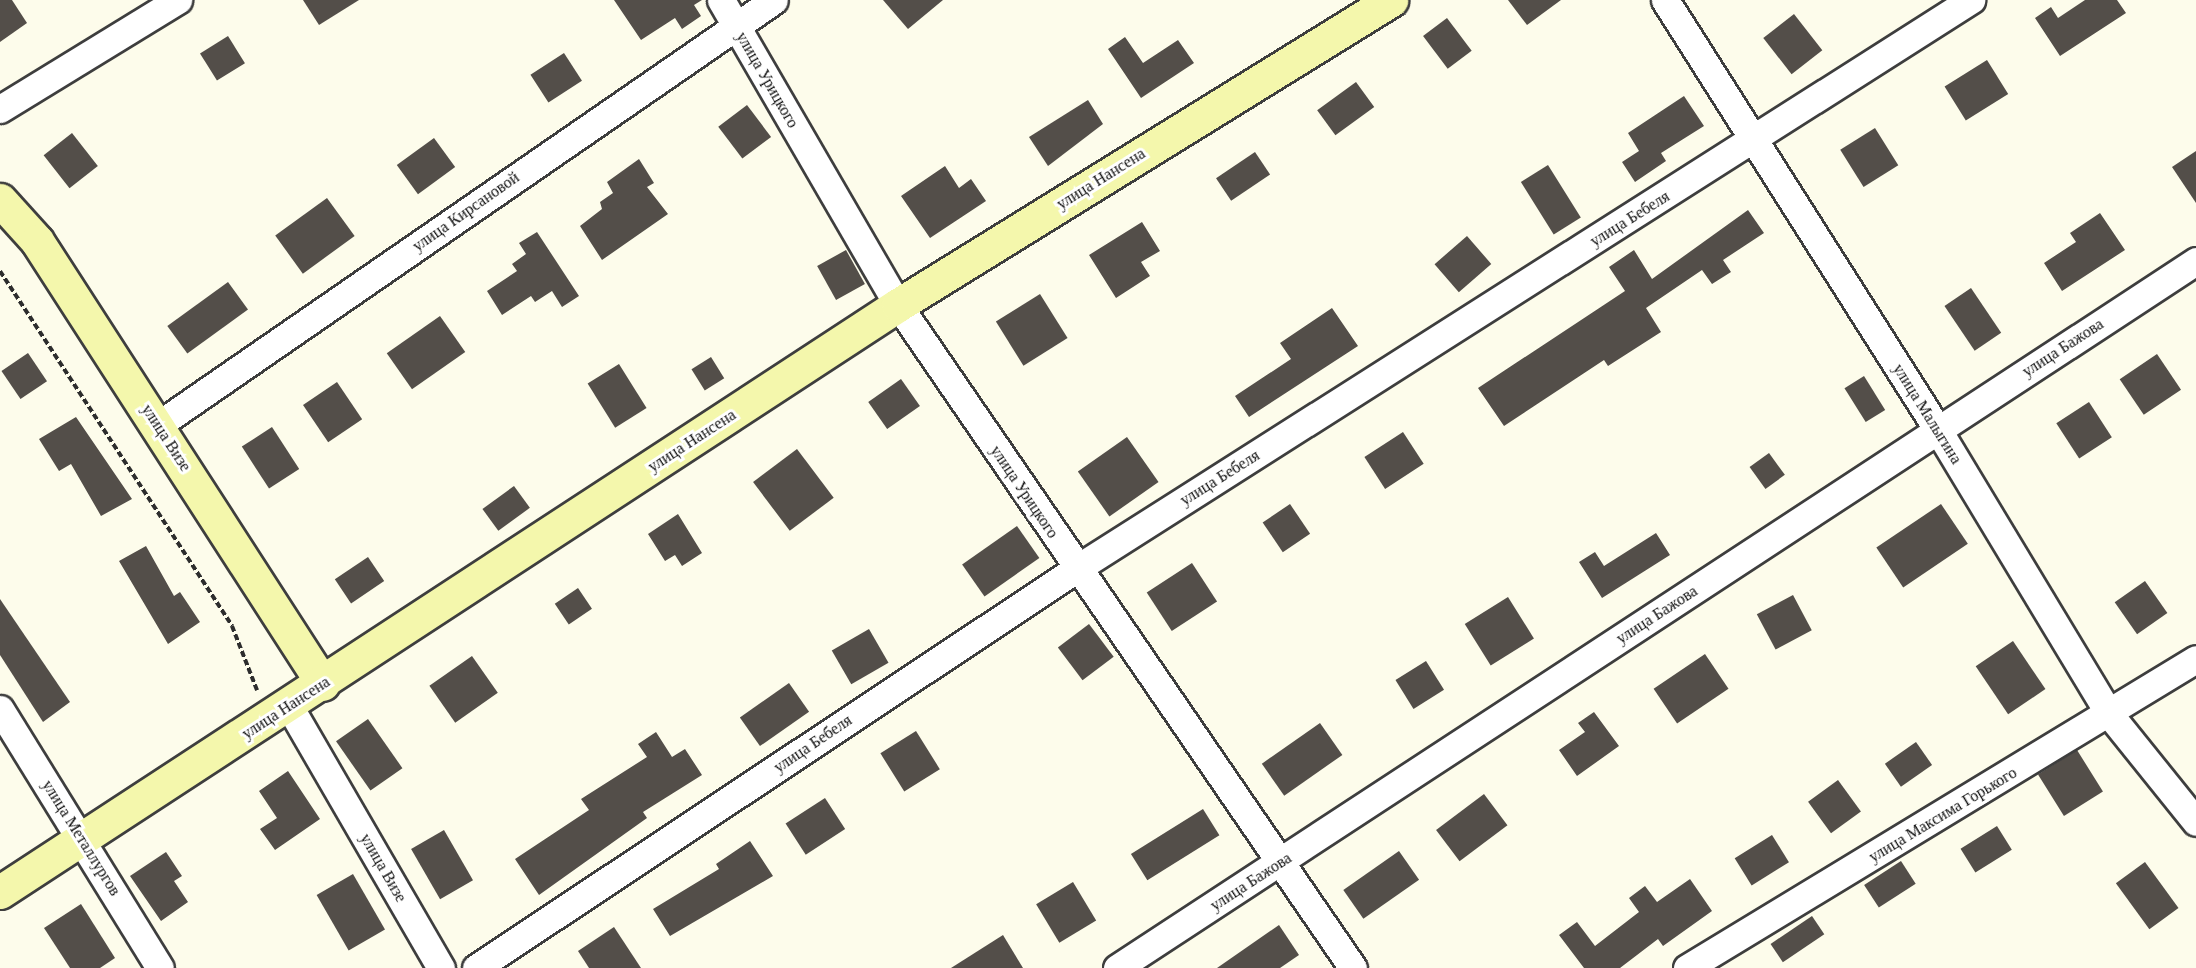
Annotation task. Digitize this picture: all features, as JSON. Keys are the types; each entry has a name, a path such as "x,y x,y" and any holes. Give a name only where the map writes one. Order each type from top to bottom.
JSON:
{"main road":[{"name":"улица Нансена","path":"0,892 84,839 274,702 323,684 898,305 1391,0"},
{"name":"улица Визе","path":"0,200 37,241 158,425 323,684"}],"street":[{"path":"0,109 178,0"},
{"name":"улица Урицкого","path":"721,0 898,305 1076,569 1353,968"},
{"name":"улица Кирсановой","path":"158,425 774,0"},
{"name":"улица Малыгина","path":"1665,0 1938,430 2110,715 2196,822"},
{"name":"улица Бебеля","path":"476,968 1076,569 1753,141 1971,0"},
{"name":"улица Бажова","path":"1117,968 2196,261"},
{"name":"улица Максима Горького","path":"1687,968 2110,715 2196,659"},
{"name":"улица Визе","path":"274,702 441,968"},
{"name":"улица Металлургов","path":"0,709 84,839 160,968"}],"path":[{"path":"0,271 232,626 274,702"}],"building":[{"path":"0,0 12,0 27,23 0,42"},
{"path":"303,0 359,0 319,25"},
{"path":"614,0 702,0 694,5 701,16 682,29 675,18 641,40"},
{"path":"883,0 943,0 908,29"},
{"path":"1508,0 1561,0 1527,25"},
{"path":"2085,0 2117,0 2126,13 2060,56 2035,18 2051,7 2058,18"},
{"path":"1794,14 1822,50 1792,74 1763,38"},
{"path":"1447,18 1472,51 1448,69 1423,36"},
{"path":"228,36 245,63 217,81 200,53"},
{"path":"1125,37 1143,63 1178,40 1194,63 1141,98 1108,49"},
{"path":"564,53 582,81 548,102 530,75"},
{"path":"1987,60 2008,94 1966,120 1945,86"},
{"path":"1356,82 1374,107 1335,135 1317,110"},
{"path":"1684,96 1704,126 1661,153 1666,161 1635,182 1622,162 1639,151 1628,133"},
{"path":"1088,100 1103,124 1048,166 1029,137"},
{"path":"747,105 771,137 742,159 718,127"},
{"path":"1875,128 1898,165 1864,187 1840,150"},
{"path":"72,133 98,166 69,188 44,155"},
{"path":"434,138 455,167 418,194 397,165"},
{"path":"2196,151 2196,203 2172,167"},
{"path":"1255,152 1270,174 1231,201 1216,178"},
{"path":"639,159 654,183 647,187 668,214 602,260 580,226 602,209 600,202 613,193 607,182"},
{"path":"1548,165 1581,218 1554,235 1521,182"},
{"path":"945,166 959,188 971,179 986,201 930,238 901,196"},
{"path":"327,198 355,236 303,274 275,236"},
{"path":"1748,210 1764,233 1723,260 1731,272 1712,284 1702,270 1646,308 1661,332 1608,366 1604,360 1504,426 1478,388 1625,291 1609,267 1634,250 1652,279"},
{"path":"2100,213 2125,250 2062,291 2044,263 2076,242 2070,233"},
{"path":"1142,222 1160,251 1141,262 1150,276 1116,298 1089,255"},
{"path":"537,232 579,296 562,307 552,291 535,302 531,296 502,315 487,291 517,271 512,264 526,254 519,243"},
{"path":"1467,236 1491,264 1459,292 1435,264"},
{"path":"846,250 865,284 836,300 817,266"},
{"path":"228,282 248,310 187,354 167,326"},
{"path":"1971,288 2001,333 1975,351 1944,306"},
{"path":"1040,294 1068,338 1023,366 996,322"},
{"path":"1332,308 1358,346 1249,417 1235,396 1291,359 1280,343"},
{"path":"440,316 465,352 412,389 387,353"},
{"path":"28,353 47,381 20,399 1,371"},
{"path":"2157,354 2181,390 2144,415 2120,379"},
{"path":"711,357 724,378 705,390 691,369"},
{"path":"619,364 647,408 615,428 588,384"},
{"path":"1864,376 1885,410 1866,422 1844,388"},
{"path":"901,379 920,406 887,429 868,402"},
{"path":"337,382 362,419 328,442 303,405"},
{"path":"2089,402 2112,437 2079,458 2056,423"},
{"path":"76,417 132,499 101,516 71,464 59,471 39,439"},
{"path":"272,427 299,469 269,489 242,447"},
{"path":"1403,432 1424,464 1385,489 1364,457"},
{"path":"1127,437 1159,482 1109,516 1078,471"},
{"path":"797,449 834,498 790,531 753,482"},
{"path":"1769,453 1785,475 1765,489 1750,467"},
{"path":"514,486 530,508 498,531 482,509"},
{"path":"1290,504 1310,534 1283,552 1263,522"},
{"path":"1941,504 1968,544 1903,587 1876,548"},
{"path":"678,514 702,553 682,566 675,555 665,561 648,534"},
{"path":"1017,526 1039,558 984,596 962,564"},
{"path":"1656,533 1670,555 1602,598 1579,562 1595,552 1604,566"},
{"path":"146,546 174,596 180,592 200,622 168,644 119,561"},
{"path":"368,557 384,581 351,603 335,579"},
{"path":"1192,563 1217,602 1172,631 1147,592"},
{"path":"2145,581 2167,613 2137,634 2115,602"},
{"path":"578,588 592,609 569,624 555,604"},
{"path":"1793,595 1812,630 1776,650 1757,614"},
{"path":"1508,597 1534,639 1491,666 1465,624"},
{"path":"0,599 70,702 43,722 0,655"},
{"path":"1089,624 1114,657 1083,680 1058,647"},
{"path":"869,629 888,663 851,684 832,650"},
{"path":"2013,641 2045,689 2008,714 1976,666"},
{"path":"1705,654 1728,689 1677,723 1654,689"},
{"path":"472,656 498,693 455,723 429,686"},
{"path":"1426,661 1444,690 1413,709 1395,680"},
{"path":"789,683 809,712 760,746 740,717"},
{"path":"1594,712 1619,746 1577,776 1559,750 1585,732 1578,723"},
{"path":"368,719 402,768 370,791 336,741"},
{"path":"1320,723 1342,755 1284,796 1262,764"},
{"path":"916,731 940,769 904,791 880,753"},
{"path":"656,732 672,757 685,749 702,775 643,812 647,818 539,895 515,859 589,810 581,799 647,757 638,744"},
{"path":"1916,742 1932,765 1901,787 1885,764"},
{"path":"2077,750 2103,792 2064,816 2038,774"},
{"path":"288,771 320,819 275,850 260,829 277,818 259,791"},
{"path":"1838,780 1861,812 1831,833 1808,802"},
{"path":"1484,794 1507,825 1460,861 1436,830"},
{"path":"825,798 845,829 806,855 786,824"},
{"path":"1203,809 1219,835 1147,880 1131,854"},
{"path":"1997,826 2012,850 1975,873 1961,849"},
{"path":"444,830 473,880 440,899 411,849"},
{"path":"1772,835 1789,862 1752,885 1735,858"},
{"path":"750,841 773,876 670,936 653,909 719,869 716,864"},
{"path":"1399,851 1419,880 1363,919 1343,890"},
{"path":"166,852 182,876 174,881 188,902 161,921 130,876"},
{"path":"1901,861 1916,884 1879,908 1864,885"},
{"path":"2145,862 2179,908 2149,929 2116,883"},
{"path":"353,874 385,929 349,950 317,895"},
{"path":"1690,879 1712,911 1663,946 1658,939 1620,968 1584,968 1559,935 1577,922 1595,946 1639,912 1629,898 1645,886 1657,902"},
{"path":"1073,882 1096,921 1059,943 1036,904"},
{"path":"81,904 115,958 100,968 70,968 44,928"},
{"path":"1812,916 1824,934 1783,962 1771,944"},
{"path":"1279,925 1299,955 1280,968 1217,968"},
{"path":"614,927 641,968 589,968 578,951"},
{"path":"1003,935 1023,968 951,968"}]}
